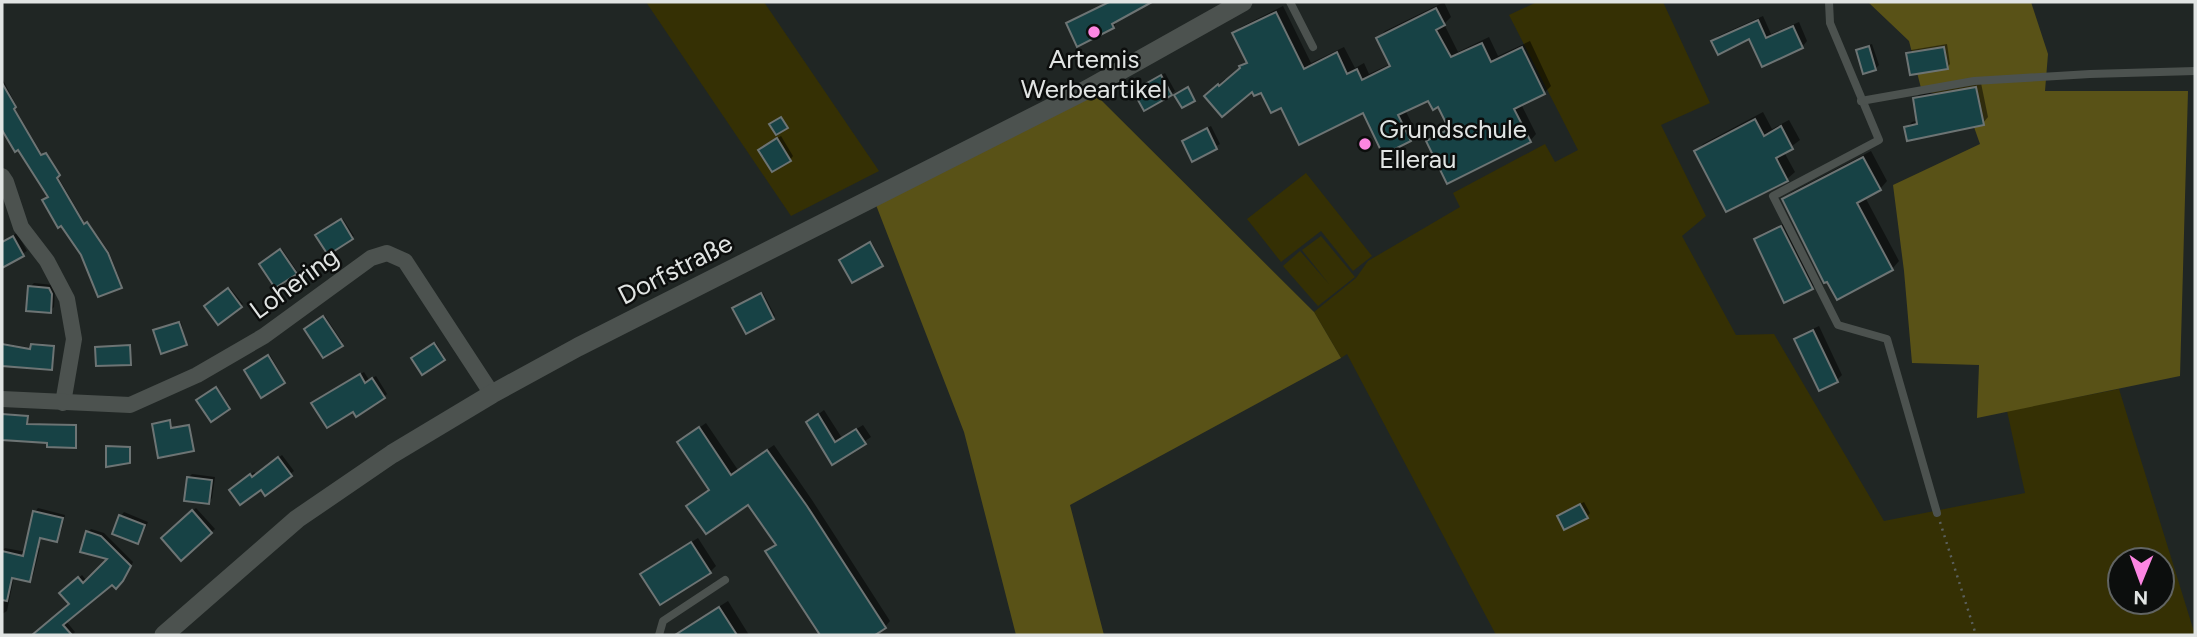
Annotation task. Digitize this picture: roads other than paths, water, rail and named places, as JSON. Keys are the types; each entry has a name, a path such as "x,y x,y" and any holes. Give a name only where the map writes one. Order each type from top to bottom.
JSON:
{"street":[{"name":"Dorfstraße","path":"164,635 296,519 392,454 492,394 578,347 1086,90 1243,2"},
{"path":"2,176 21,227 47,261 67,299 74,339 62,403"},
{"name":"Lohering","path":"2,399 130,405 197,375 264,335 371,258 387,253 405,261 492,394"}],"lane":[{"path":"1290,2 1313,47"},
{"path":"1829,2 1830,23 1879,139 1773,196 1838,325 1887,339 1937,513"},
{"path":"1861,101 1973,81 2195,71"},
{"path":"659,635 663,621 725,580"}],"place":[{"name":"Artemis Werbeartikel","path":"1094,32"},
{"name":"Grundschule Ellerau","path":"1365,144"}]}
